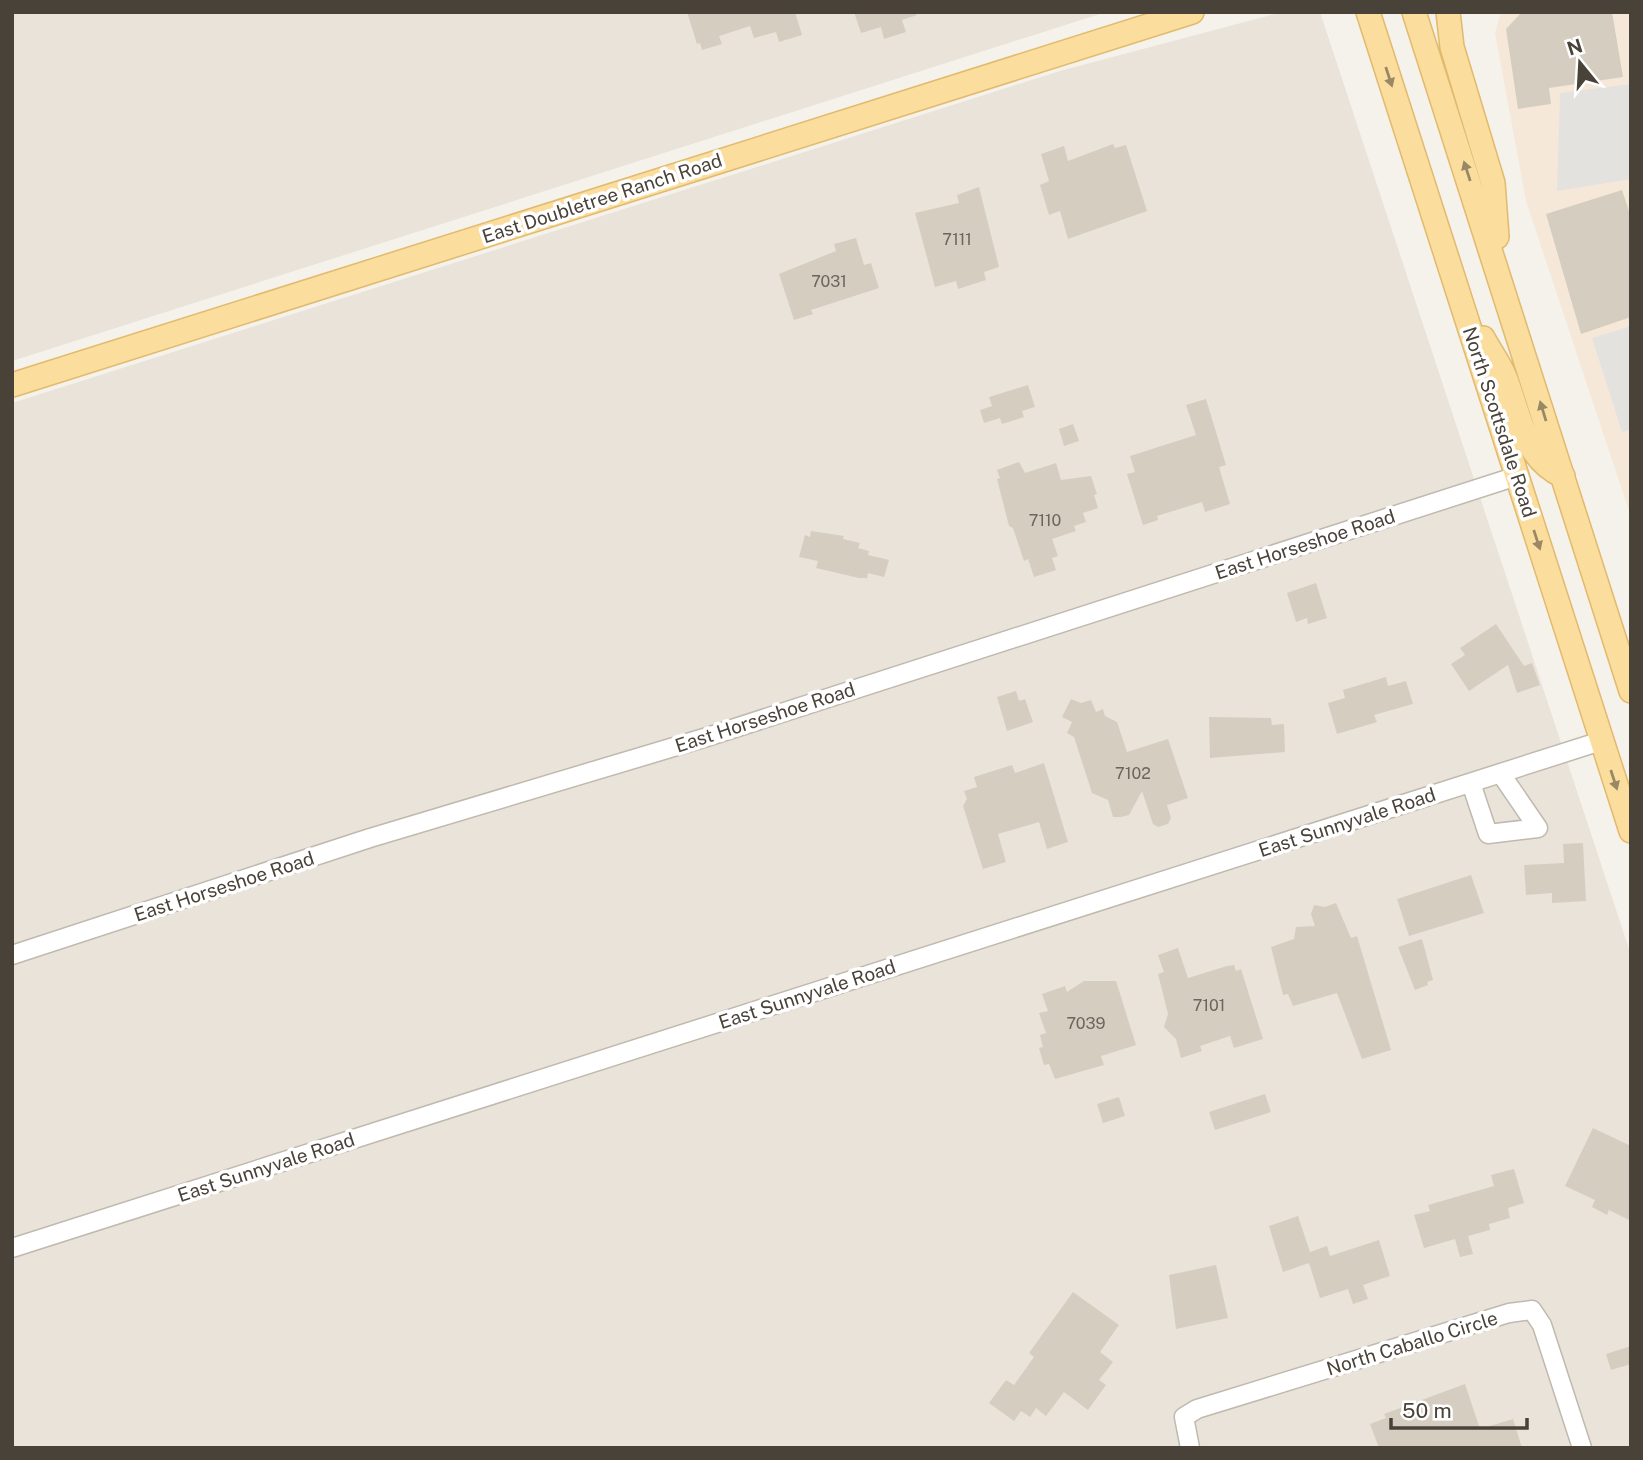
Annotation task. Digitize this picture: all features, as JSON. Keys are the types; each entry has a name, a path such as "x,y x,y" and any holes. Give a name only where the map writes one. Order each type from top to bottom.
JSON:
{"main road":[{"name":"East Doubletree Ranch Road","path":"12,385 1192,12"},
{"name":"North Scottsdale Road","path":"1367,12 1631,831"},
{"path":"1414,12 1631,691"},
{"path":"1448,12 1452,47 1493,183 1503,285"},
{"path":"1461,300 1504,376 1532,452 1546,468 1563,476"}],"street":[{"name":"East Horseshoe Road","path":"12,955 370,838 707,737 1517,476"},
{"name":"East Sunnyvale Road","path":"12,1248 1601,741"},
{"path":"1471,783 1488,834 1538,828 1501,774"},
{"name":"North Caballo Circle","path":"1190,1448 1184,1417 1197,1409 1496,1317 1532,1310 1542,1325 1582,1448"}],"shaded area":[{"path":"12,12 1106,12 12,361"},
{"path":"1282,12 1320,12 1631,955 1631,1448 12,1448 12,403 1060,71"},
{"path":"1501,12 1631,12 1631,517 1526,201 1495,33"},
{"path":"1631,84 1631,179 1557,191 1560,93"},
{"path":"1631,326 1631,429 1622,432 1592,338"}],"building":[{"path":"687,12 795,12 802,35 779,42 776,32 754,38 750,26 719,36 722,44 702,50 700,43 697,44"},
{"path":"854,12 916,12 917,15 902,20 906,32 884,39 881,27 861,33"},
{"path":"1522,12 1612,12 1623,77 1549,88 1551,104 1518,109 1506,29"},
{"path":"1113,144 1115,148 1126,145 1147,211 1068,239 1060,211 1049,215 1040,185 1049,181 1041,154 1064,146 1068,161"},
{"path":"979,187 999,267 984,272 986,280 958,289 956,281 935,287 915,213 959,203 957,195"},
{"path":"1622,190 1631,217 1631,317 1581,334 1546,214"},
{"path":"856,238 864,265 871,263 879,288 811,310 813,314 794,320 779,274 836,251 834,244"},
{"path":"1028,385 1035,407 1022,411 1024,417 1002,424 1000,418 984,423 980,410 992,406 989,397"},
{"path":"1206,399 1226,465 1219,467 1230,504 1205,512 1202,502 1157,516 1158,520 1143,525 1127,474 1135,472 1130,456 1196,435 1186,405"},
{"path":"1073,424 1079,441 1064,446 1059,429"},
{"path":"1019,462 1025,473 1056,463 1061,480 1091,476 1097,494 1094,495 1098,508 1083,513 1086,522 1074,526 1076,531 1052,539 1058,556 1052,558 1056,570 1034,577 1028,559 1024,561 1013,528 1009,526 997,479 1000,478 997,470"},
{"path":"811,531 844,536 843,539 860,543 858,548 869,551 868,555 889,560 884,577 868,573 867,578 859,578 816,568 818,561 799,557 805,535 810,537"},
{"path":"1316,583 1327,618 1308,624 1307,618 1296,622 1287,593"},
{"path":"1496,624 1524,666 1532,663 1540,685 1517,693 1508,665 1469,691 1451,664 1465,655 1460,648"},
{"path":"1386,677 1388,686 1406,681 1413,704 1374,715 1377,722 1337,734 1328,703 1345,698 1343,690"},
{"path":"1016,691 1019,701 1025,699 1033,722 1007,731 997,697"},
{"path":"1071,699 1081,703 1091,700 1096,712 1103,709 1105,716 1117,722 1127,752 1168,739 1188,798 1167,805 1171,818 1168,824 1158,827 1153,824 1142,791 1129,815 1121,817 1113,817 1108,800 1092,793 1074,737 1067,733 1072,722 1062,717"},
{"path":"1209,717 1271,718 1272,725 1284,724 1285,752 1210,758"},
{"path":"1044,763 1068,842 1047,849 1039,822 998,834 1006,862 983,869 963,806 967,799 964,791 977,787 974,777 1012,765 1015,773"},
{"path":"1583,843 1586,901 1552,903 1552,893 1526,895 1524,865 1564,863 1563,844"},
{"path":"1471,875 1484,913 1409,936 1397,899"},
{"path":"1336,903 1351,938 1357,936 1391,1050 1362,1059 1337,993 1293,1006 1288,994 1283,995 1271,947 1294,939 1296,927 1315,926 1311,914 1314,905 1325,907"},
{"path":"1422,939 1433,980 1415,990 1398,947"},
{"path":"1178,948 1188,978 1227,966 1234,965 1236,971 1241,969 1263,1039 1234,1048 1230,1036 1200,1046 1202,1051 1181,1058 1176,1039 1164,1027 1168,1014 1158,974 1164,972 1158,955"},
{"path":"1084,981 1116,981 1136,1045 1101,1056 1104,1065 1055,1079 1049,1064 1044,1065 1039,1048 1043,1047 1040,1035 1046,1033 1039,1013 1048,1011 1042,994 1065,986 1067,992"},
{"path":"1265,1094 1271,1112 1215,1130 1209,1112"},
{"path":"1119,1097 1125,1116 1103,1123 1097,1104"},
{"path":"1593,1128 1631,1146 1631,1221 1609,1210 1607,1215 1592,1207 1595,1200 1565,1186"},
{"path":"1514,1169 1524,1203 1508,1208 1510,1218 1489,1224 1490,1230 1468,1236 1473,1254 1460,1257 1455,1239 1424,1248 1414,1215 1430,1211 1428,1205 1494,1186 1491,1175"},
{"path":"1298,1216 1310,1252 1327,1246 1330,1256 1379,1240 1390,1276 1363,1285 1368,1299 1353,1304 1348,1289 1320,1298 1309,1263 1283,1272 1269,1226"},
{"path":"1216,1265 1228,1318 1176,1329 1169,1275"},
{"path":"1073,1292 1119,1325 1100,1352 1113,1362 1099,1380 1106,1385 1088,1410 1064,1392 1046,1416 1036,1408 1030,1417 1021,1411 1014,1421 989,1403 1006,1380 1014,1385 1034,1357 1029,1353"},
{"path":"1631,1346 1631,1364 1611,1370 1606,1354"},
{"path":"1465,1384 1480,1429 1513,1419 1522,1448 1379,1448 1370,1424 1386,1418 1384,1414"}]}
